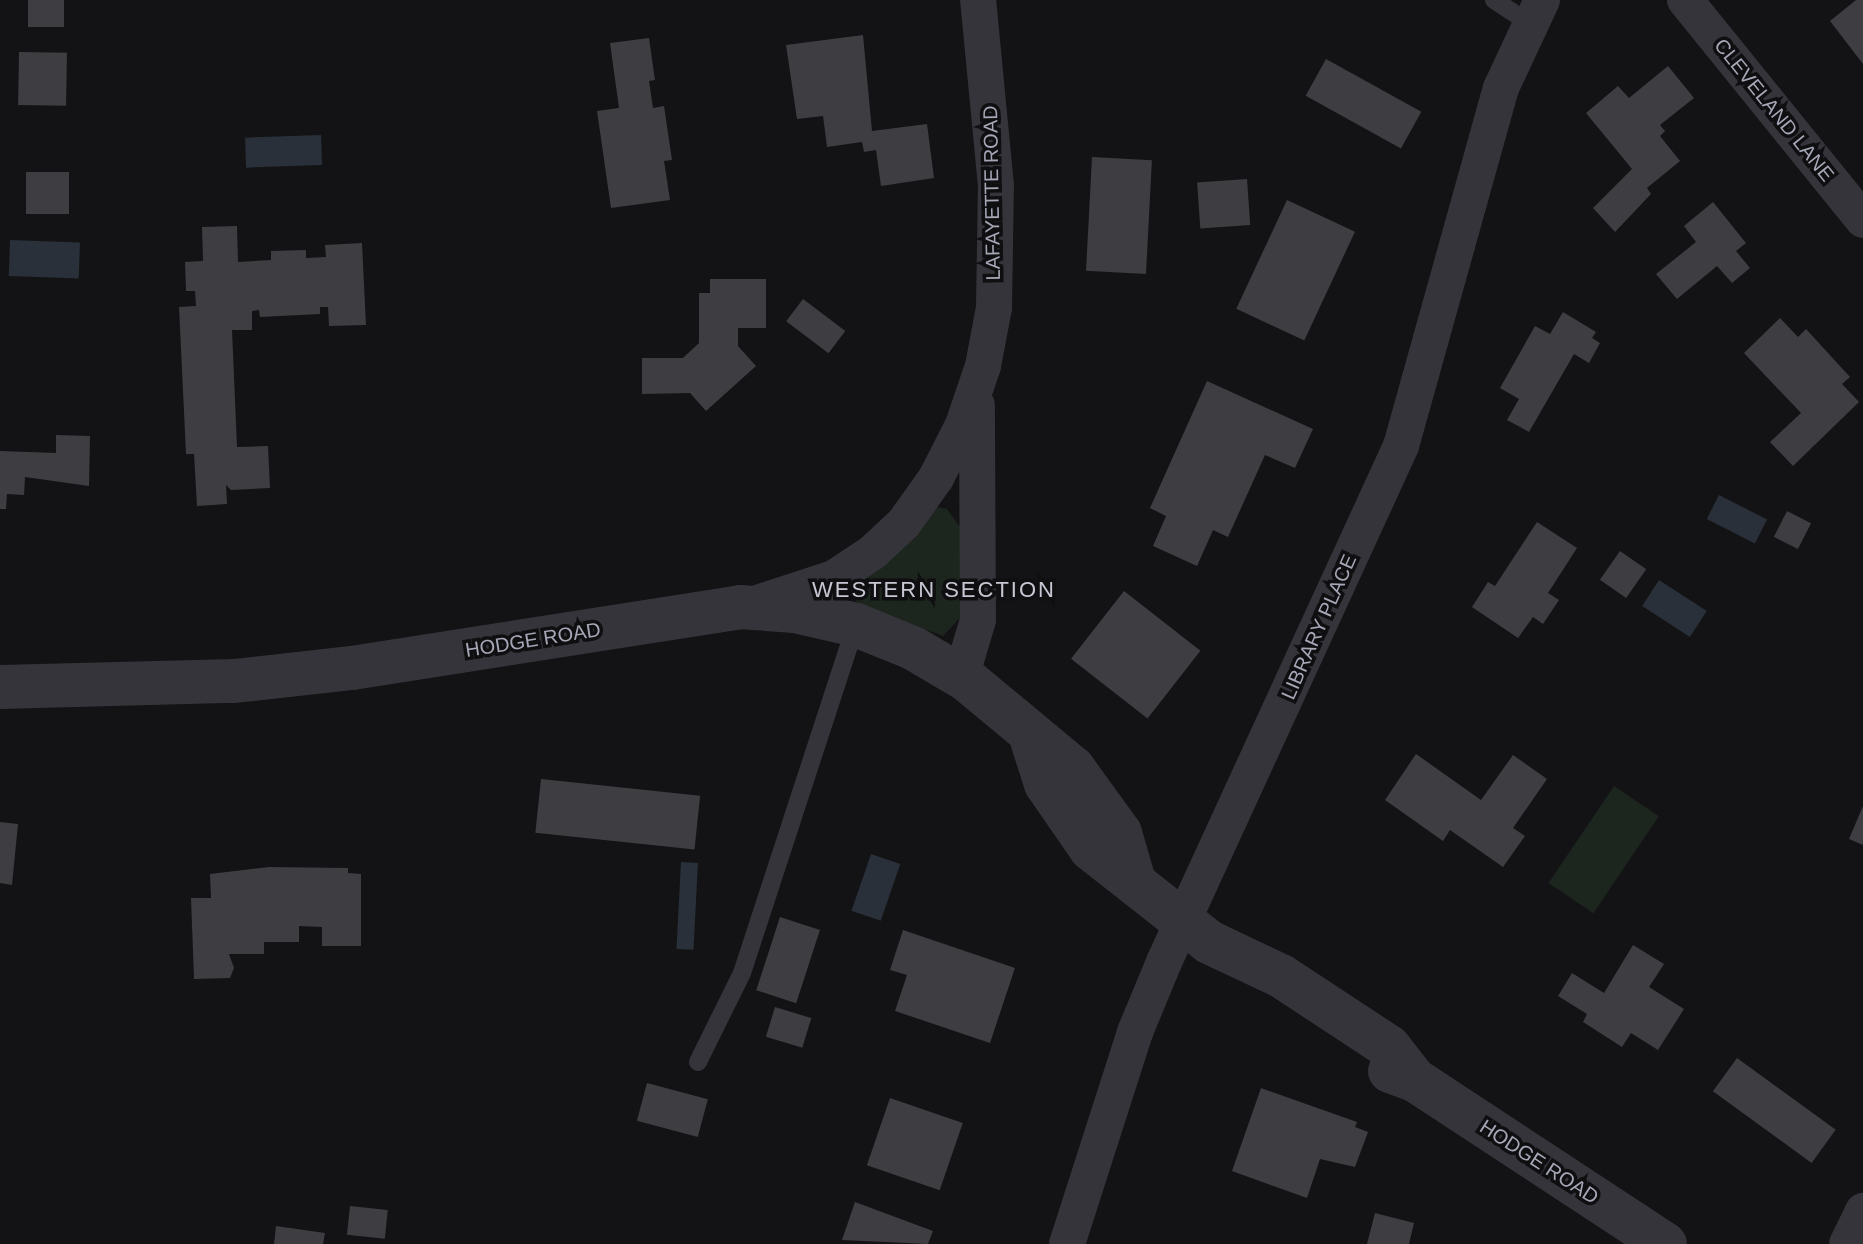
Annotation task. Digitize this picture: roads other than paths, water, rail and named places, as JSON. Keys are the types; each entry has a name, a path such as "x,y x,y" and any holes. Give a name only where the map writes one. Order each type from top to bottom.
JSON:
{"street":[{"name":"LAFAYETTE ROAD","path":"740,607 794,595 834,578 873,552 904,523 936,478 976,385 994,308 996,186 978,0"},
{"name":"CLEVELAND LANE","path":"1685,0 1863,220"},
{"name":"LIBRARY PLACE","path":"1067,1244 1135,1032 1401,446 1501,88 1536,11"},
{"name":"LAFAYETTE ROAD","path":"961,677 978,620 976,385"},
{"name":"HODGE ROAD","path":"0,687 204,682 352,668 740,607 795,611 856,625 913,648 961,677 1031,737 1073,768 1120,833 1133,878 1183,923 1225,952 1281,976 1389,1047 1415,1080 1665,1244"},
{"path":"1847,1244 1863,1211"}],"lane":[{"path":"1494,0 1536,11"},
{"path":"698,1062 742,973 856,625"}],"district":[{"name":"WESTERN SECTION","path":"934,590"}]}
